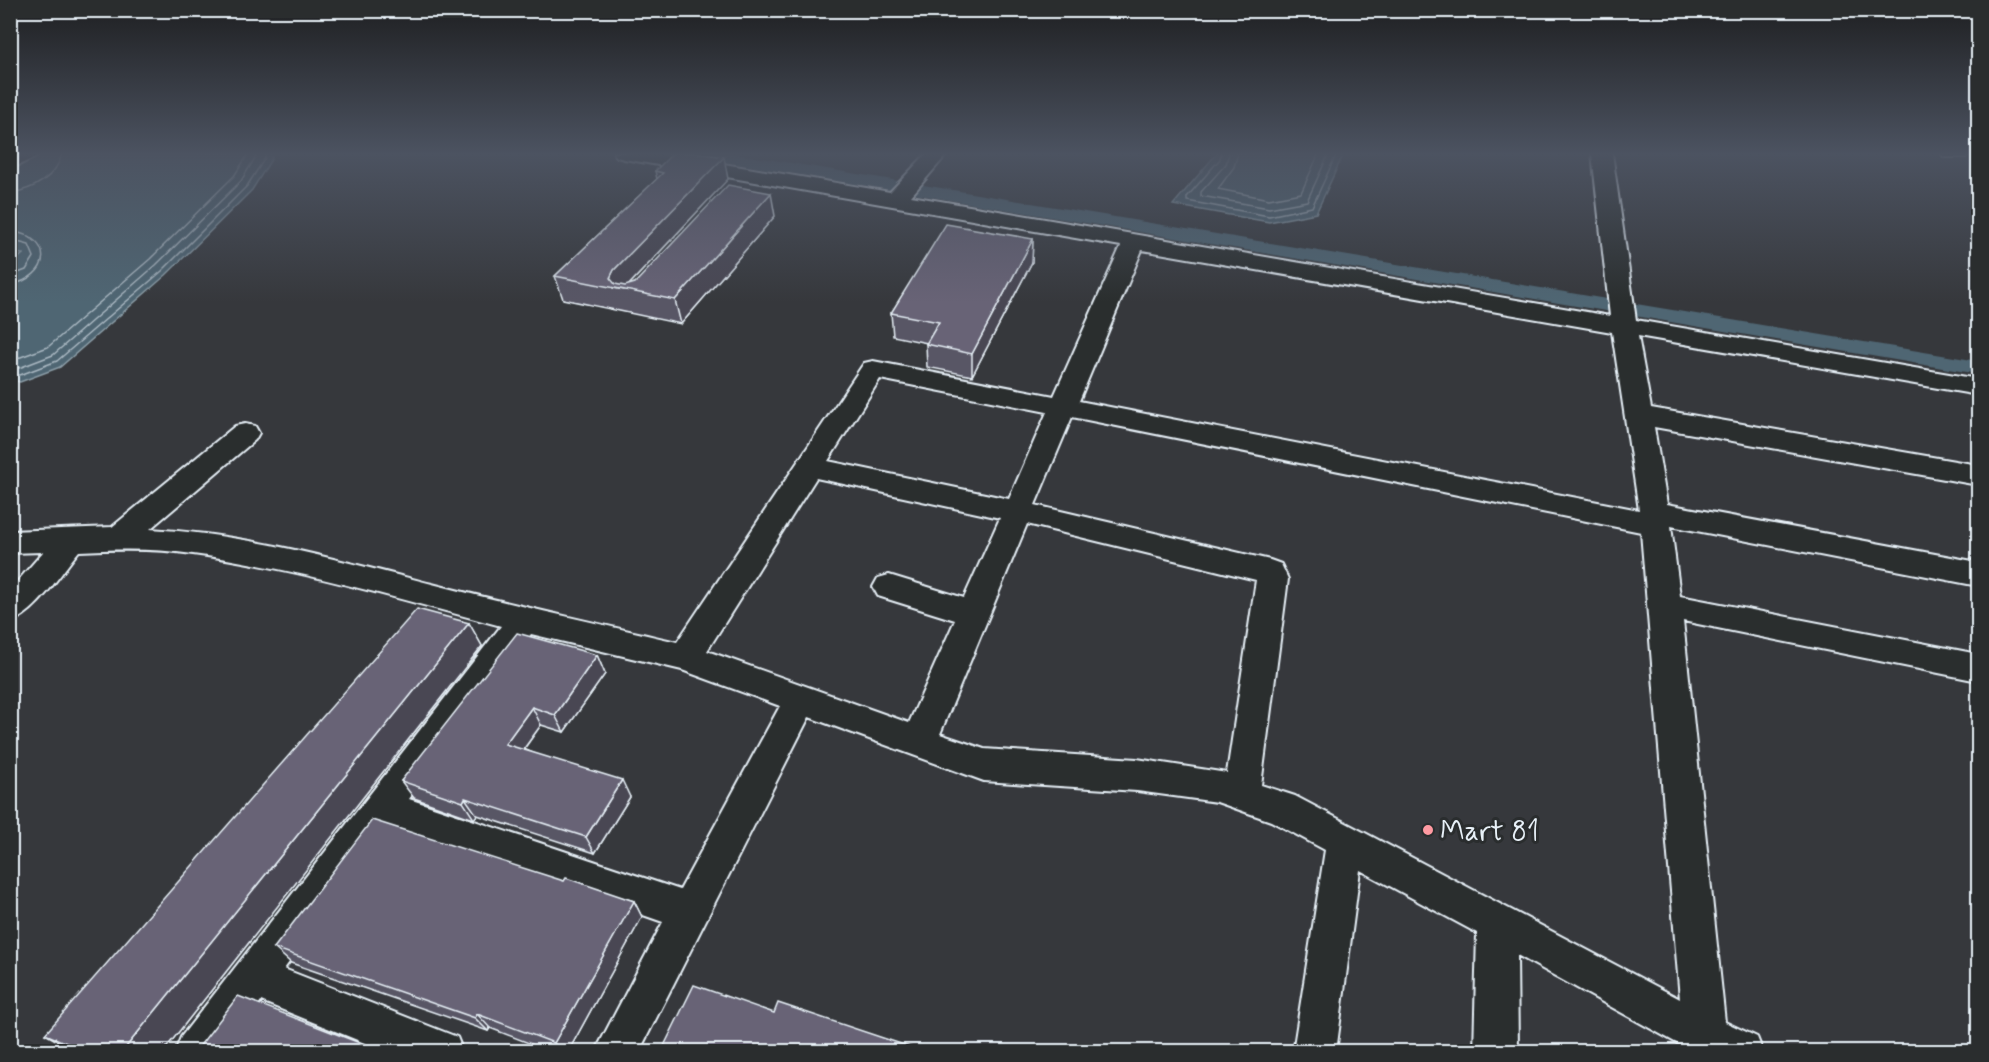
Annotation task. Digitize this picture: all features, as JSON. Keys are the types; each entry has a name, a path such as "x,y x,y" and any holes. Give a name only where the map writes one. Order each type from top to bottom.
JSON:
{"street":[{"path":"956,203 1134,241 1624,316 1978,387"},
{"path":"1609,203 1665,605 1705,1043"},
{"path":"918,743 1134,241"},
{"path":"686,657 873,369 1062,407 1654,518 1978,574"},
{"path":"1637,415 1978,475"},
{"path":"118,538 245,433"},
{"path":"810,467 1017,512 1270,572 1272,579 1242,793"},
{"path":"10,542 118,538 191,542 286,558 524,620 686,657 918,743 984,765 1137,775 1217,786 1242,793 1282,808 1497,922 1705,1043 1742,1052"},
{"path":"10,610 21,600 70,540"},
{"path":"889,587 974,614"},
{"path":"1665,605 1978,668"},
{"path":"196,1052 524,620"},
{"path":"616,1052 801,699"},
{"path":"382,807 690,912"},
{"path":"1314,1052 1345,842"},
{"path":"1496,1052 1497,922"},
{"path":"253,977 442,1052"}],"water":[{"path":"11,203 239,203 166,275 60,367 20,382 10,380 11,264 23,254 11,253"},
{"path":"1175,203 1321,203 1316,213 1269,222 1173,205"}],"building":[{"path":"632,203 680,203 614,270 610,278 615,284 625,286 635,283 711,203 762,203 675,300 555,276"},
{"path":"946,224 1033,239 972,354 926,344 939,322 891,313"},
{"path":"417,609 469,623 122,1052 88,1052 45,1034"},
{"path":"517,633 597,655 555,715 532,707 505,744 622,780 586,837 465,798 463,802 401,781"},
{"path":"372,820 564,881 566,878 634,901 554,1043 477,1014 475,1018 274,948"},
{"path":"694,985 774,1013 778,1003 925,1052 661,1052"},
{"path":"238,996 383,1052 195,1052"}],"waterway":[{"path":"996,203 1978,368"}],"place":[{"name":"Mart 81","path":"1428,830"}]}
